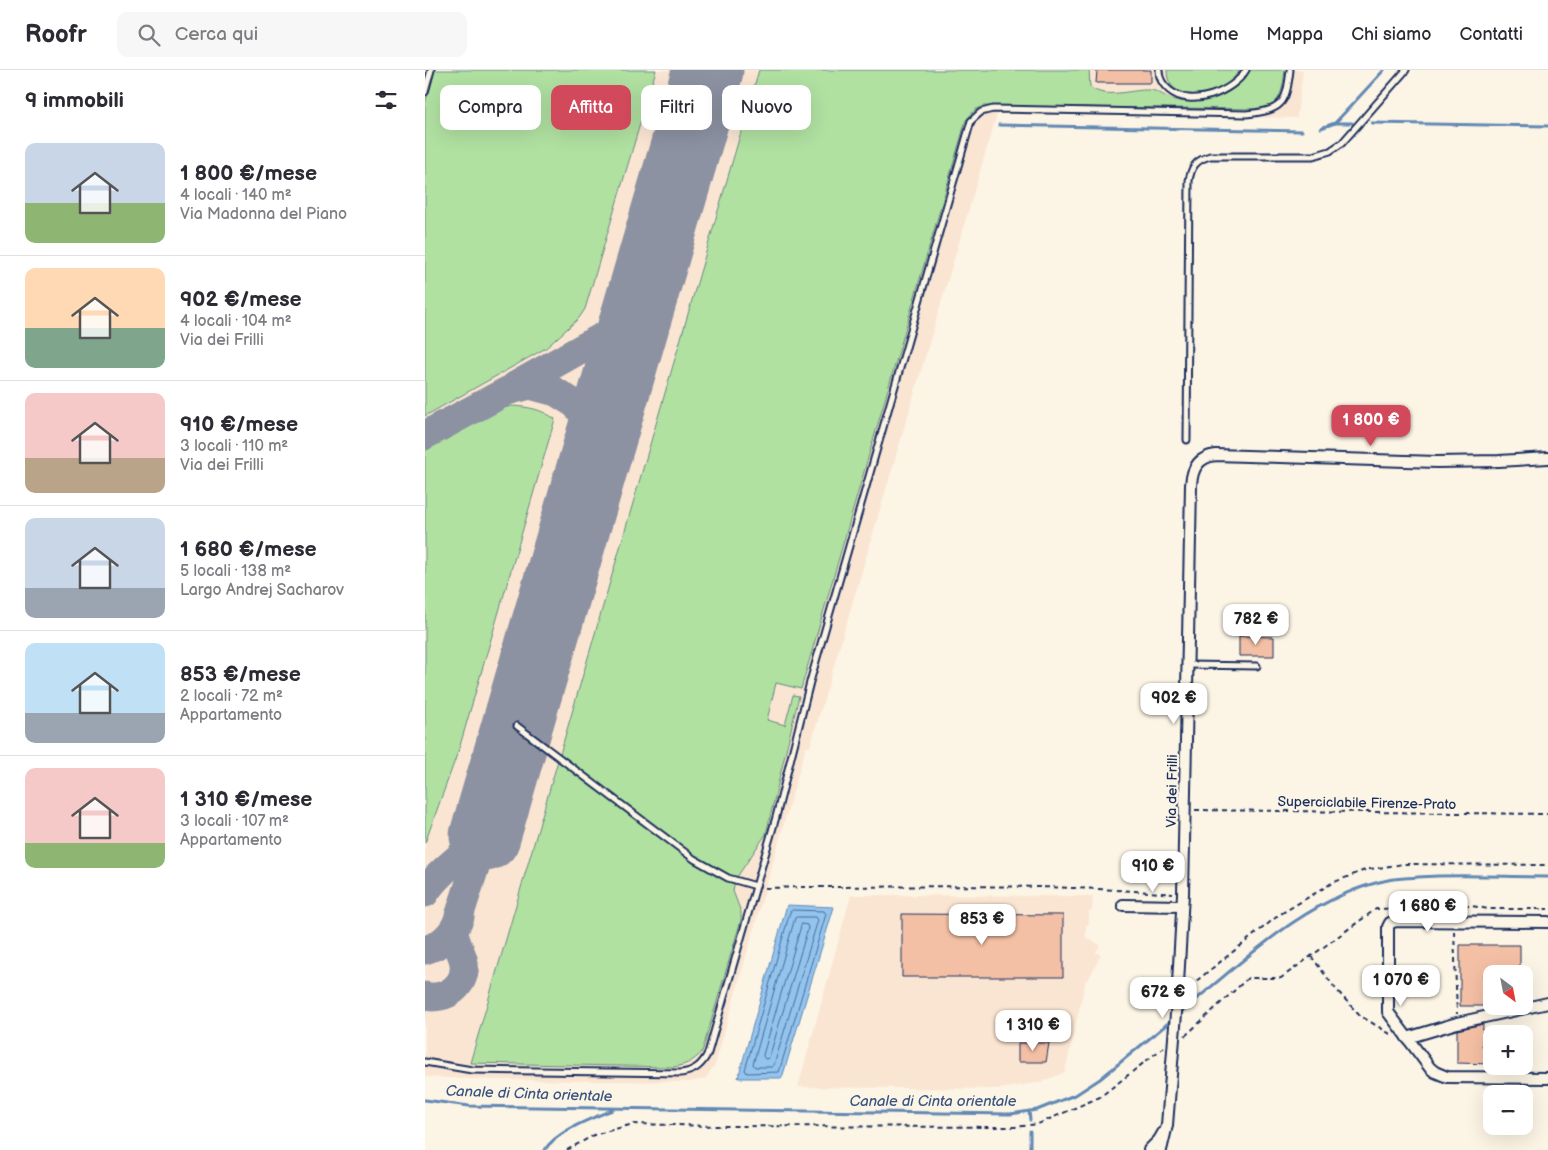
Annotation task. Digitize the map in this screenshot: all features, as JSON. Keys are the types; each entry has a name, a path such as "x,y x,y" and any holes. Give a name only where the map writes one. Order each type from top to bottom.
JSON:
{"street":[{"name":"Via dei Frilli","path":"1161,1150 1167,1126 1177,1006 1183,894 1191,477 1195,466 1202,459 1222,455 1437,462 1548,458"},
{"path":"1123,905 1182,906"},
{"path":"1548,922 1396,921 1389,923 1388,926 1388,1012 1430,1068 1440,1075 1452,1077 1548,1078"},
{"path":"1407,1038 1457,1023 1548,1003"},
{"path":"1149,1150 1159,1140 1167,1126"}],"lane":[{"path":"425,92 431,70"},
{"path":"1159,70 1160,78 1166,88 1178,97 1187,98 1197,98 1217,93 1235,83 1246,70"},
{"path":"425,1062 472,1070 681,1073 691,1071 703,1062 708,1053 756,886 810,682 971,121 981,112 993,109 1246,114 1267,112 1279,105 1284,98 1288,90 1290,70"},
{"path":"1187,440 1189,181 1191,170 1199,160 1210,156 1319,156 1336,148 1357,127 1406,70"},
{"path":"1188,665 1257,666"},
{"path":"517,726 694,859 728,878 756,886"}],"path":[{"name":"Superciclabile Firenze-Prato","path":"1185,810 1548,814"},
{"path":"1178,984 1195,982 1279,914 1332,883 1365,870 1403,864 1548,865"},
{"path":"765,888 1052,887 1183,894"},
{"path":"1455,906 1457,1023"},
{"path":"1311,956 1335,988 1359,1015 1400,1040 1407,1038"},
{"path":"1174,1035 1185,1036 1248,978 1281,978"},
{"path":"567,1150 594,1135 633,1124 1015,1128 1035,1125 1100,1097 1164,1047 1173,1048"}],"shaded area":[{"path":"425,70 1303,70 1297,118 997,114 810,747 806,747 715,1065 705,1079 690,1082 493,1080 425,1077"},
{"path":"851,895 1093,896 1092,911 1089,911 1089,924 1086,925 1086,937 1100,945 1096,952 1101,955 1088,980 1086,979 1065,1072 1042,1082 999,1089 798,1087"}],"green space":[{"path":"435,70 656,70 652,85 641,85 641,120 585,309 579,318 546,348 425,416 425,104"},
{"path":"759,70 1089,70 1090,87 1096,91 1119,93 1150,90 1171,99 1195,101 1227,92 1244,78 1249,70 1285,70 1281,93 1271,106 1265,109 983,106 975,110 966,120 801,689 776,683 767,720 785,725 793,695 799,696 766,834 735,880 733,891 741,912 741,920 702,1052 689,1062 673,1067 470,1063 742,130 811,130 811,85 755,85"},
{"path":"1167,70 1239,70 1232,80 1224,86 1204,93 1193,94 1183,93 1174,88 1169,81"},
{"path":"512,406 535,409 555,419 459,749 425,843 425,451 503,408"}],"water":[{"path":"787,905 834,907 782,1078 738,1078"}],"building":[{"path":"1097,70 1151,70 1151,83 1096,83"},
{"path":"1239,636 1274,637 1274,656 1239,656"},
{"path":"902,914 1063,915 1063,977 902,977"},
{"path":"1460,945 1520,945 1520,965 1483,965 1483,1006 1460,1006"},
{"path":"1483,1024 1483,1064 1457,1063 1457,1030"},
{"path":"1018,1043 1049,1043 1046,1062 1018,1062"}],"waterway":[{"path":"1335,123 1384,70"},
{"path":"1321,128 1335,123 1352,123"},
{"path":"1372,123 1548,126"},
{"path":"999,125 1302,131"},
{"name":"Canale di Cinta orientale","path":"1179,1014 1251,953 1277,934 1303,916 1359,888 1400,878 1434,876 1548,877"},
{"name":"Canale di Cinta orientale","path":"425,1100 469,1106 1010,1114 1037,1110 1077,1094 1100,1079 1172,1020"},
{"path":"545,1150 550,1143 566,1131 612,1110"},
{"path":"1029,1111 1030,1120"},
{"path":"1030,1131 1030,1150"}],"taxiway":[{"path":"515,386 611,332 630,308 652,261"},
{"path":"425,435 507,391 530,385 556,392 575,404 585,416 591,429 595,456"},
{"path":"425,893 436,878 471,846 481,834 498,789"},
{"path":"425,996 433,997 447,994 462,979 464,963 454,932 485,836"},
{"path":"425,950 447,938 460,917"}],"runway":[{"path":"485,836 708,70"}]}
